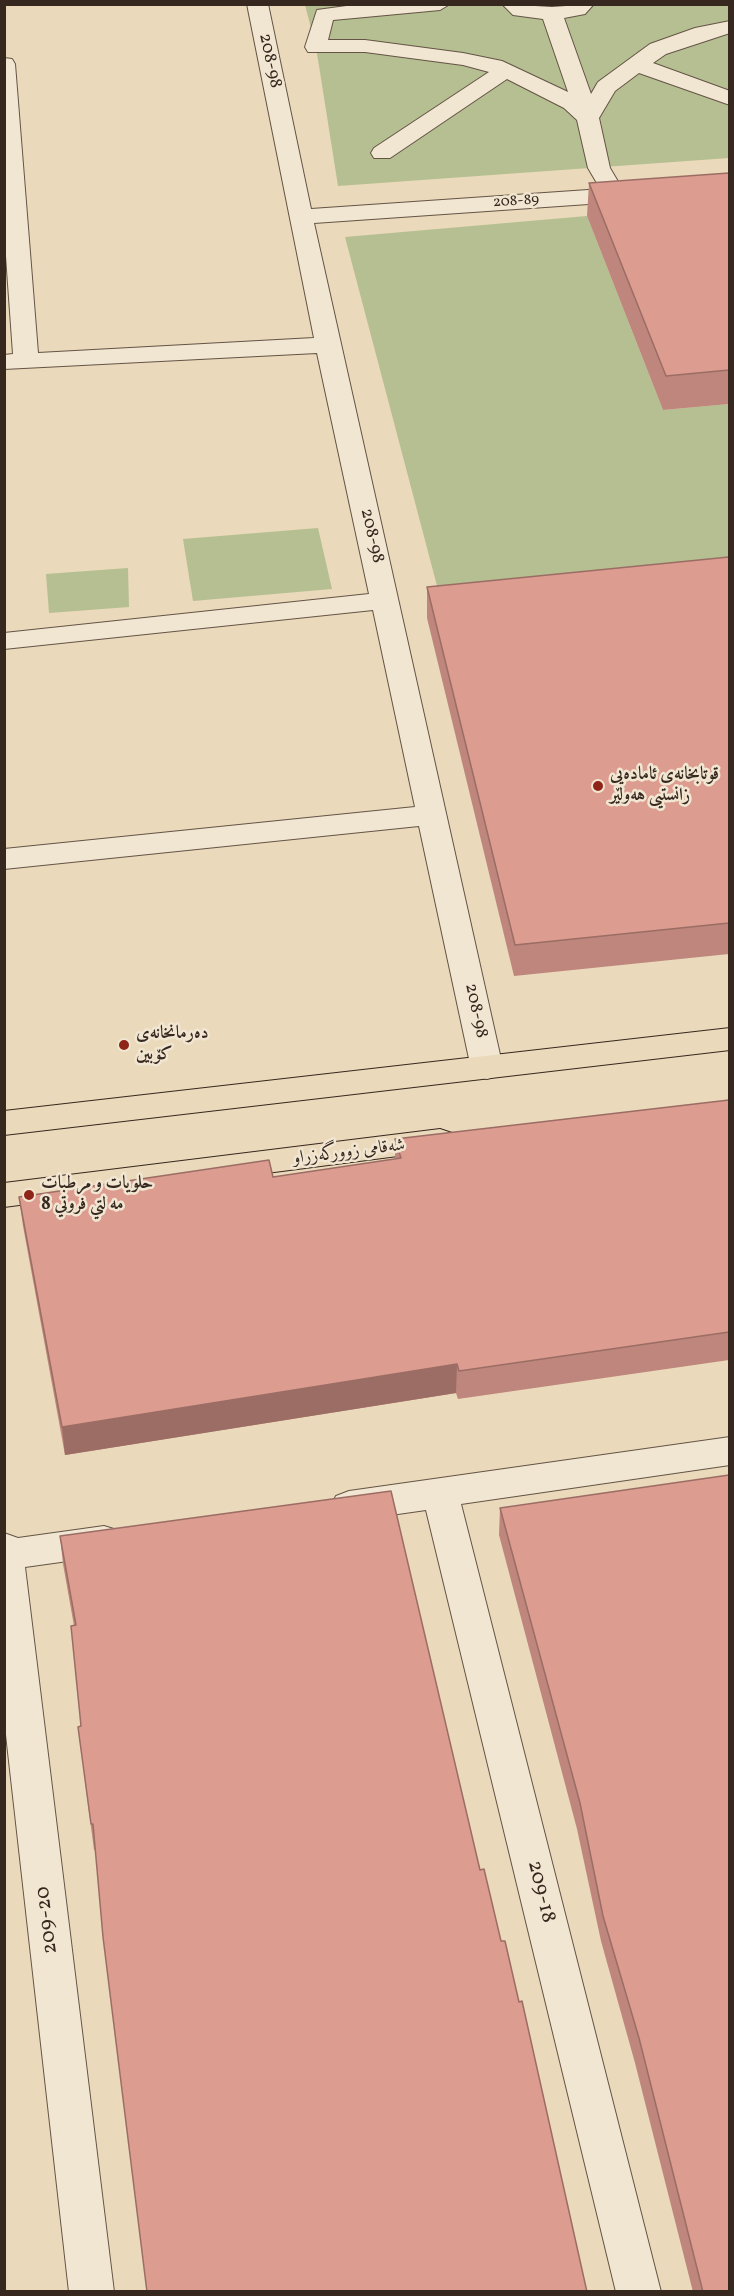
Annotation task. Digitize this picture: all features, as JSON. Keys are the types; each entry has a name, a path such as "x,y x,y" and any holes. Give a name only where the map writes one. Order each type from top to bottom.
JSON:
{"main road":[{"path":"4,1123 729,1039"},
{"name":"شەقامی زوورگەزراو","path":"4,1195 468,1138"}],"street":[{"name":"208-98","path":"257,4 328,345 487,1068"},
{"path":"440,4 324,14 316,47 365,46 419,52 494,66 572,103 588,118"},
{"path":"512,4 520,11 552,13 578,10 584,4"},
{"path":"552,13 588,118 599,168 615,195"},
{"path":"588,118 606,87 658,49 703,33 729,27"},
{"path":"4,64 15,362 328,345"},
{"path":"636,64 729,99"},
{"path":"382,153 505,71"},
{"name":"208-89","path":"302,217 650,193"},
{"path":"4,641 386,601"},
{"path":"4,859 431,815"},
{"path":"311,1511 729,1451"},
{"name":"209-18","path":"440,1493 639,2292"},
{"path":"5,1552 135,1536"},
{"name":"209-20","path":"5,1552 92,2292"}],"green space":[{"path":"305,5 729,5 729,158 338,186 316,47"},
{"path":"587,216 663,410 729,404 729,571 441,601 345,237"},
{"path":"318,528 332,589 193,601 183,539"},
{"path":"128,568 129,607 49,613 46,574"}],"building":[{"path":"729,173 729,370 666,376 589,183"},
{"name":"قوتابخانەی ئامادەیی زانستیی هەولێر","path":"729,557 729,923 515,945 427,587"},
{"path":"729,1100 729,1332 459,1371 457,1364 62,1427 19,1197 269,1160 273,1177 401,1158 395,1139"},
{"path":"729,1475 729,2292 703,2292 639,2038 603,1916 580,1803 500,1508"},
{"path":"391,1491 480,1870 484,1869 501,1941 505,1941 519,2002 522,2001 587,2292 147,2292 103,1937 93,1824 91,1824 78,1727 81,1726 71,1626 76,1625 60,1536"}],"place":[{"name":"قوتابخانەی ئامادەیی زانستیی هەولێر","path":"598,786"},
{"name":"دەرمانخانەی کۆبین","path":"124,1045"},
{"name":"حلويات و مرطبات مه لتي فروتي 8","path":"29,1195"}]}
